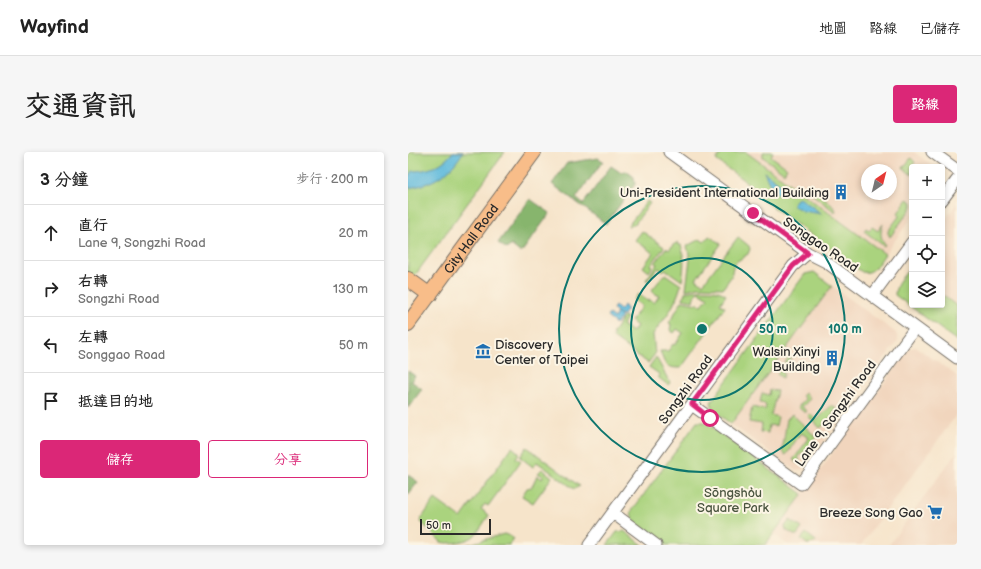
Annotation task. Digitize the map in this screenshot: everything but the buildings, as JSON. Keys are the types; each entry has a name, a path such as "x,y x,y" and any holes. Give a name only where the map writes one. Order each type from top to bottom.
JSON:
{"main road":[{"name":"City Hall Road","path":"408,324 534,152"},
{"path":"408,279 430,295"}],"street":[{"name":"Songgao Road","path":"669,152 808,253 826,262 957,358"},
{"path":"932,152 957,170"},
{"path":"945,196 957,180"},
{"path":"872,296 909,246"},
{"name":"Songzhi Road","path":"589,545 793,266 808,253"},
{"name":"Lane 9, Songzhi Road","path":"692,404 801,484 915,328"},
{"path":"612,513 656,545"}],"shaded area":[{"name":"Uni-President International Building","path":"746,152 914,152 930,164 909,164 909,221 885,254"},
{"path":"957,203 957,306 945,297 945,220"},
{"path":"832,286 896,333 898,340 803,469 796,471 731,424"},
{"path":"916,347 957,376 957,414 861,545 788,545 773,534 910,348"},
{"name":"Breeze Song Gao","path":"957,452 957,545 889,545 931,487"}],"green space":[{"path":"408,152 505,152 408,285"},
{"path":"722,152 746,152 885,254 873,270 870,272 862,272 762,199 753,187 716,160"},
{"path":"763,152 773,152 771,156 787,168 784,173 763,157"},
{"path":"598,158 603,161 576,198 583,204 611,166 620,172 626,171 634,177 635,184 606,224 552,184 567,163"},
{"path":"911,158 915,162 913,164 909,164 909,173 903,168"},
{"path":"811,187 828,201 836,210 835,212 808,191"},
{"path":"530,199 550,213 521,253 511,245 507,249 498,243"},
{"path":"907,199 909,200 909,211 890,237 888,231 900,215 898,213"},
{"path":"647,201 650,203 634,225 628,226"},
{"path":"883,224 881,234 885,244 884,246 864,231 866,228 869,230 872,227 878,231"},
{"path":"642,231 664,247 651,265 653,266 649,272 643,267 653,253 635,240"},
{"path":"709,236 721,244 696,279 703,284 738,237 749,246 750,249 748,254 736,262 733,267 731,277 723,288 699,287 686,290 690,259 687,246 700,239 704,242"},
{"path":"678,242 679,245 681,245 684,258 682,281 665,269 663,271 658,268 647,281 646,280 657,264 655,263 666,248 669,250"},
{"path":"908,270 909,271 909,305 895,295 895,291 901,279"},
{"path":"814,272 832,286 731,424 713,410 711,402 805,274"},
{"path":"665,274 681,285 666,317 653,334 655,354 648,363 612,337 614,335 612,334 624,316 627,318 622,325 633,332 637,326 631,321 642,306 634,300 638,294 654,303 659,296 651,291"},
{"path":"698,290 713,290 723,293 726,295 720,304 725,307 681,368 666,365 660,351 668,351 673,344 675,345 683,333 677,329 674,333 670,330 671,324 669,323 682,301 702,305 708,298 698,291 693,301 683,299 685,292"},
{"path":"945,297 957,306 957,341 913,308 945,308"},
{"path":"656,357 670,383 668,385 659,378 659,374 649,367"},
{"path":"789,357 791,358 781,371 784,374 782,378 777,374"},
{"path":"408,371 415,376 411,381 422,389 408,408"},
{"path":"770,390 777,391 771,415 778,417 776,426 769,425 768,433 761,432 762,424 749,422 752,407 765,410 766,404 760,403 762,393 769,395"},
{"path":"805,393 810,399 802,407 807,411 805,413 798,407 805,399 802,396"},
{"path":"832,405 837,409 820,428 808,416 810,414 817,420"},
{"path":"792,414 816,437 806,452 804,451 798,458 800,460 797,463 793,460 809,438 801,433 786,455 782,452 787,419"},
{"name":"Sōngshòu Square Park","path":"697,422 705,422 803,494 765,545 666,545 633,521 631,512"},
{"path":"512,447 519,453 516,458 521,461 488,506 485,504 481,509 489,515 478,531 471,538 463,541 453,543 441,542 421,522 421,519 435,499 461,518"},
{"path":"527,447 580,486 574,489 537,462 533,467 520,457"},
{"path":"542,469 552,477 533,503 522,496 527,488 532,487 537,475 542,479 543,476 538,473"},
{"path":"408,475 418,482 408,495"},
{"path":"790,520 802,528 797,535 794,535 786,530 785,526"},
{"path":"624,531 643,545 607,545 617,532"},
{"path":"806,533 816,541 814,543 807,544 801,539"},
{"path":"504,534 513,538 509,545 466,545"}],"water":[{"path":"453,152 463,152 447,172 433,181 408,188 408,177 412,171 424,170 440,164"},
{"path":"764,172 782,185 783,189 778,195 769,183"},
{"path":"800,198 822,214 803,211 792,205 797,199"},
{"path":"624,305 627,309 622,316 613,309 615,306 621,310"},
{"path":"617,313 622,317 616,324 607,317 609,314 614,318"}],"place":[{"name":"Uni-President International Building","path":"841,192"},
{"name":"Discovery Center of Taipei","path":"483,351"},
{"name":"Walsin Xinyi Building","path":"832,358"},
{"name":"Breeze Song Gao","path":"935,512"}],"route":[{"path":"710,418 692,404 793,266 808,253 753,213"}]}
